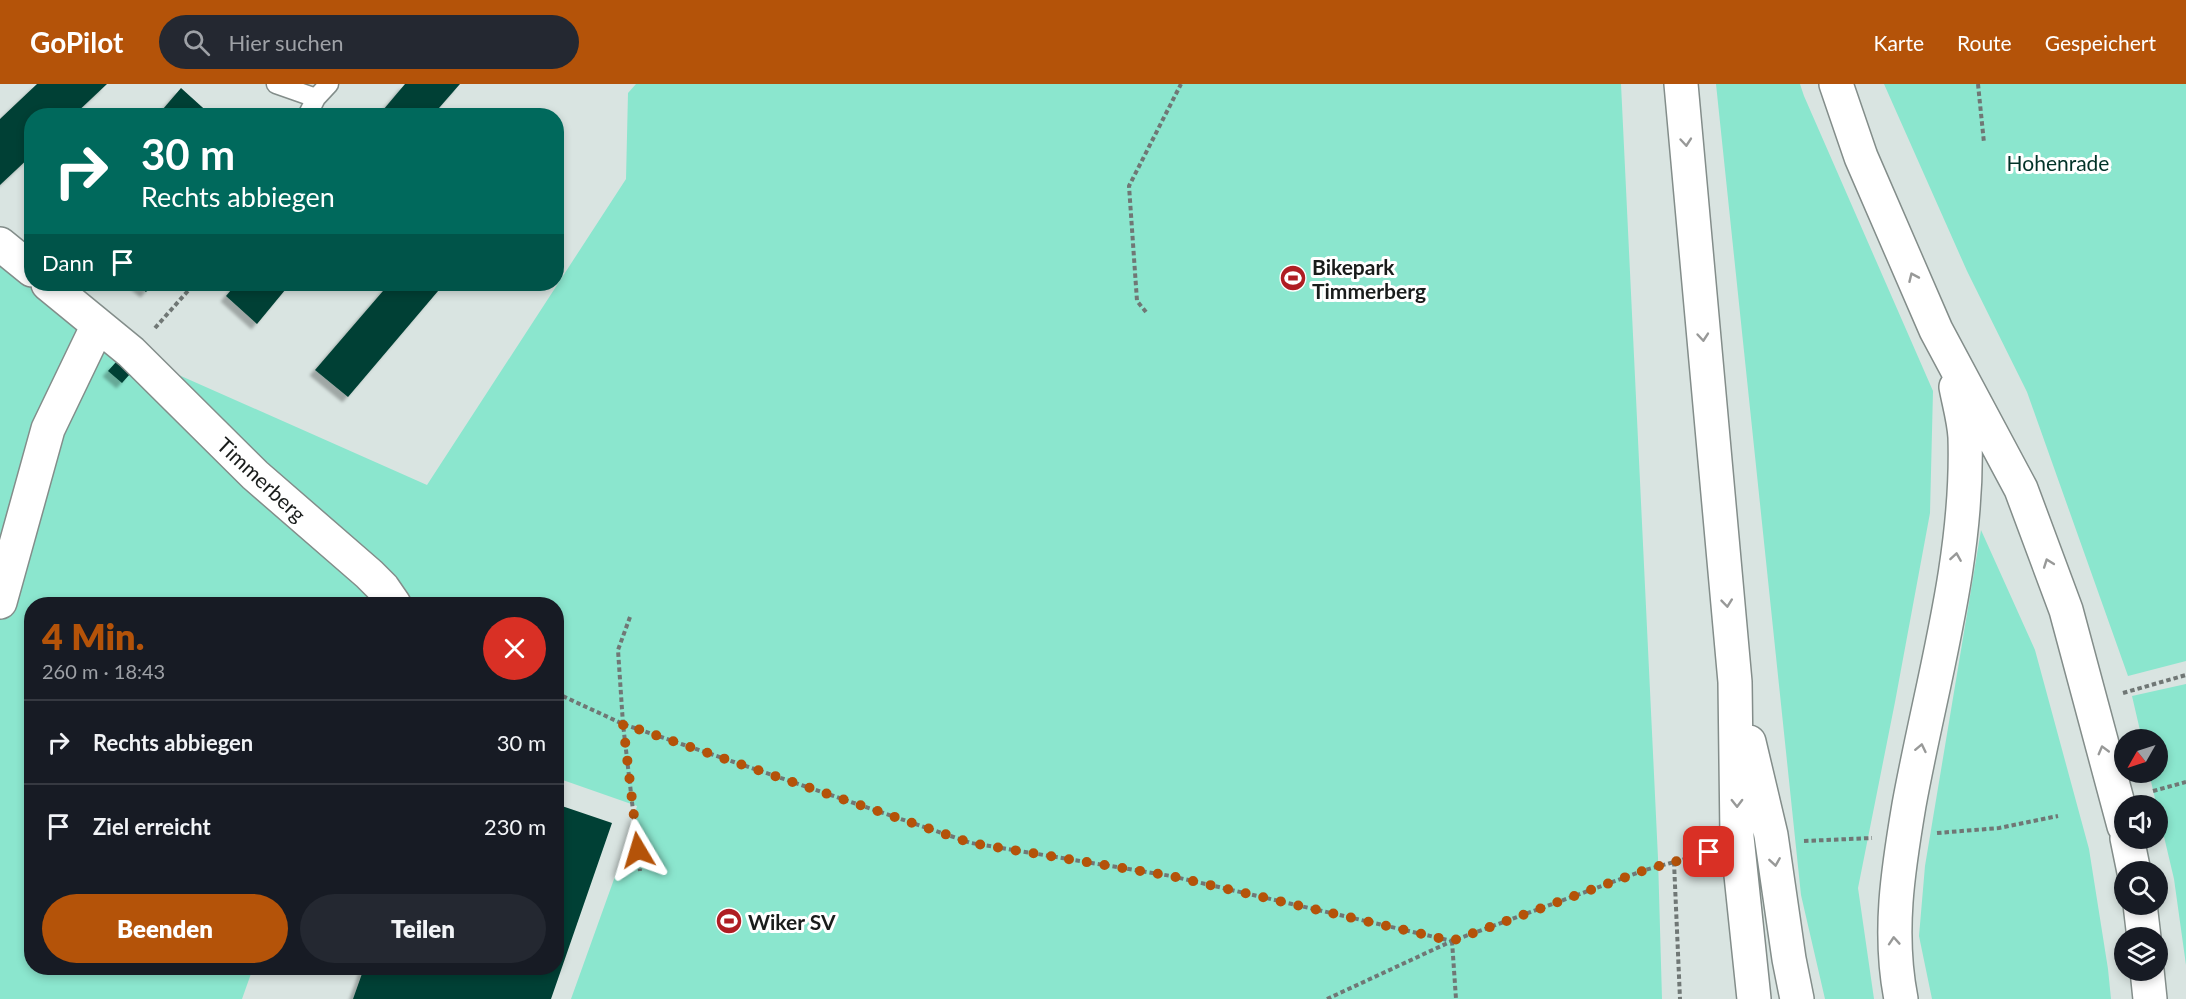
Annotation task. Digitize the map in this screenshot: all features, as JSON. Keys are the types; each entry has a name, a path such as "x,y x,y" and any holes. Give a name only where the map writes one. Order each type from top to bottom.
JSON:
{"main road":[{"path":"1681,84 1735,682 1737,837 1754,999"},
{"path":"1836,84 1861,157 1936,330 2021,489 2066,610 2116,795"},
{"path":"0,244 24,264"},
{"name":"Timmerberg","path":"57,291 130,352 255,475 369,574 389,597"},
{"path":"0,602 48,429 98,325"},
{"path":"1901,999 1893,933 1896,884 1944,631 1962,518 1965,435 1951,359"},
{"path":"1735,682 1771,835 1797,999"},
{"path":"2148,981 2150,999"}],"lane":[{"path":"276,84 316,98"},
{"path":"311,108 316,98 329,84"}],"path":[{"path":"1146,312 1137,301 1129,186 1181,84"},
{"path":"1978,84 1984,142"},
{"path":"130,352 159,325 188,291"},
{"path":"630,617 618,650 623,724 640,871"},
{"path":"2119,694 2186,675"},
{"path":"564,697 623,724 971,843 1171,876 1452,941"},
{"path":"2153,791 2186,782"},
{"path":"1927,834 1999,828 2058,816"},
{"path":"1797,842 1879,837"},
{"path":"1328,999 1452,941 1645,870 1709,852"},
{"path":"1674,862 1680,999"},
{"path":"1452,941 1456,999"}],"green space":[{"path":"636,84 1621,84 1658,858 1662,999 571,999 627,843 637,806 564,780 564,597 24,597 24,975 251,975 242,999 0,999 0,254 24,272 24,291 48,291 129,353 427,485 553,291 564,291 564,274 626,179 628,93"},
{"path":"1716,84 1800,84 1933,391 1930,513 1858,888 1874,999 1825,999 1801,895"},
{"name":"Hohenrade","path":"1884,84 2186,84 2186,661 2128,676 2027,392 1967,271"},
{"path":"1981,530 2035,650 2089,849 2111,999 1932,999 1919,936 1925,866"},
{"path":"2186,684 2186,965 2174,879 2167,849 2168,795 2154,795 2151,783 2168,783 2168,729 2140,729 2132,696"}],"building":[{"path":"37,84 107,84 82,108 24,108 24,162 0,185 0,119"},
{"path":"405,84 460,84 439,108 385,108"},
{"path":"181,88 203,108 164,108"},
{"path":"230,291 284,291 257,324 226,296"},
{"path":"383,291 438,291 348,397 315,370"},
{"path":"116,362 130,374 122,383 108,371"},
{"path":"564,807 612,823 564,961"},
{"path":"362,975 559,975 551,999 353,999"}],"place":[{"name":"Bikepark Timmerberg","path":"1293,278"},
{"name":"Wiker SV","path":"729,921"}],"route":[{"path":"638,850 623,724 971,843 1171,876 1452,941 1645,870 1709,852"}]}
